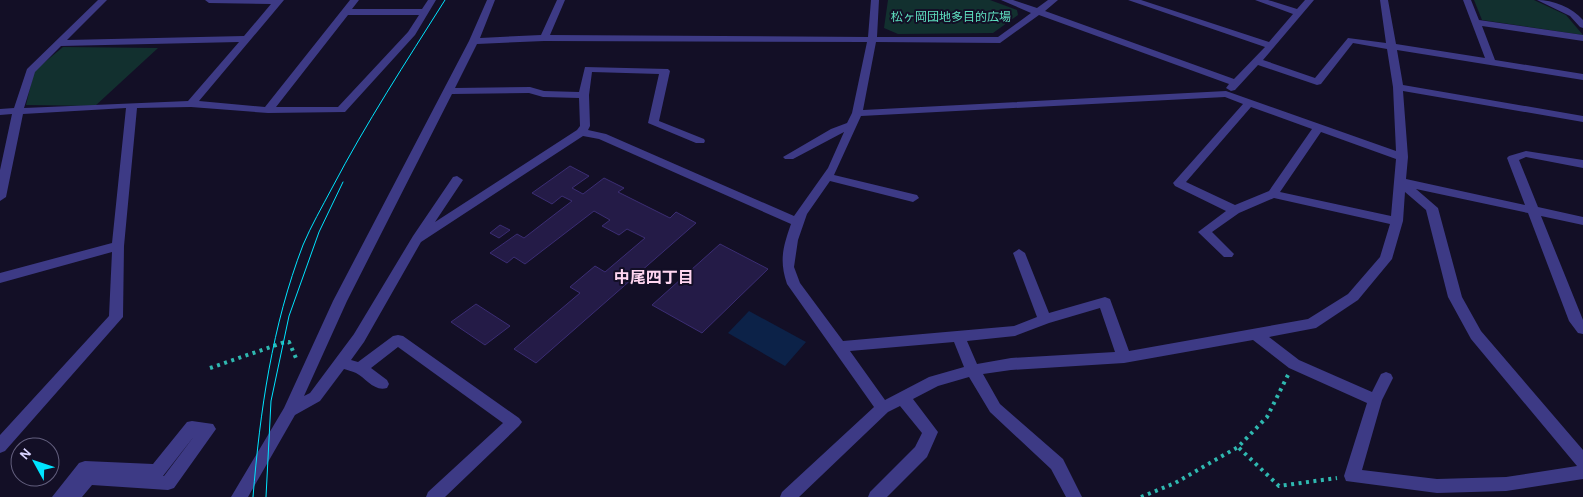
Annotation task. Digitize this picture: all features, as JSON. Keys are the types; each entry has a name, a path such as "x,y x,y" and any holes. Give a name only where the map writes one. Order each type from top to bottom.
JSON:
{"street":[{"path":"0,197 18,112 30,71 103,0"},
{"path":"209,0 279,1"},
{"path":"268,110 355,0"},
{"path":"0,112 132,104 191,104 268,110 340,110 412,34 432,0"},
{"path":"239,497 290,411 340,300 474,41 491,0"},
{"path":"544,38 561,0"},
{"path":"875,0 872,40 854,119 833,169 801,213 792,240 788,267 794,284 884,408"},
{"path":"1004,0 1235,83"},
{"path":"474,41 544,38 1000,40 1054,0"},
{"path":"1132,0 1271,46"},
{"path":"1259,0 1299,12"},
{"path":"1226,94 1271,46 1310,0"},
{"path":"1467,0 1491,62"},
{"path":"1541,0 1573,14 1583,25"},
{"path":"191,104 279,1"},
{"path":"788,497 884,408 934,381 974,370 1011,364 1124,358 1311,324 1353,297 1386,258 1397,221 1402,157 1398,87 1382,1"},
{"path":"346,12 424,12"},
{"path":"1475,22 1583,38"},
{"path":"57,43 245,39"},
{"path":"1256,61 1317,82 1351,40 1583,77"},
{"path":"417,239 581,132 585,126 584,95 588,69 665,71 654,123 700,141"},
{"path":"1398,87 1583,118"},
{"path":"448,91 530,90 543,94 584,95"},
{"path":"789,157 854,119 1226,94 1402,157"},
{"path":"1235,210 1179,183 1250,103"},
{"path":"0,446 116,317 118,246 132,104"},
{"path":"1228,254 1204,232 1235,210 1273,194 1318,128"},
{"path":"581,132 602,136 798,222"},
{"path":"1583,164 1526,154 1513,158 1576,321 1583,329"},
{"path":"827,177 914,198"},
{"path":"290,411 315,397 359,338 417,239 458,180"},
{"path":"1400,182 1583,220"},
{"path":"1400,182 1432,208 1455,297 1476,335 1583,461"},
{"path":"1273,194 1397,221"},
{"path":"0,278 118,246"},
{"path":"1019,253 1045,319"},
{"path":"838,347 1015,331 1045,319 1105,302 1124,358"},
{"path":"1254,333 1294,364 1375,400"},
{"path":"959,337 994,408 1057,464 1074,497"},
{"path":"360,368 398,340 514,422 434,497"},
{"path":"341,362 360,368 382,384"},
{"path":"1386,378 1375,400 1352,476 1436,486 1506,484 1583,472"},
{"path":"876,497 921,452 930,432 902,398"},
{"path":"60,497 85,468 157,471 192,427 208,429 168,483 88,478 72,497"}],"path":[{"path":"210,368 259,352 274,343 284,341 289,342 296,358"},
{"path":"1141,497 1175,484 1238,446 1267,417 1294,364"},
{"path":"1238,446 1279,486 1352,476"}],"green space":[{"name":"松ヶ岡団地多目的広場","path":"888,0 990,0 1017,10 1018,15 993,33 898,34 884,28"},
{"path":"1474,0 1534,0 1566,15 1583,35 1482,20"},
{"path":"63,47 158,48 95,106 26,105 34,71"}],"water":[{"path":"749,311 806,342 785,366 728,333"}],"building":[{"path":"570,166 589,176 572,188 583,194 604,178 624,188 618,192 670,218 676,212 696,223 536,363 514,349 580,293 570,287 595,266 605,272 645,238 627,229 619,235 602,226 610,220 594,211 525,264 514,257 507,263 490,253 517,234 524,238 572,201 562,196 552,204 532,193"},
{"path":"500,225 510,230 499,238 490,233"},
{"path":"720,244 768,269 702,333 652,305"},
{"path":"476,304 510,326 485,345 451,322"}],"tram line":[{"path":"253,497 259,433 275,338 292,276 303,245 345,164 445,0"},
{"path":"266,497 271,401 289,316 319,232 343,182"}],"district":[{"name":"中尾四丁目","path":"654,278"}]}
